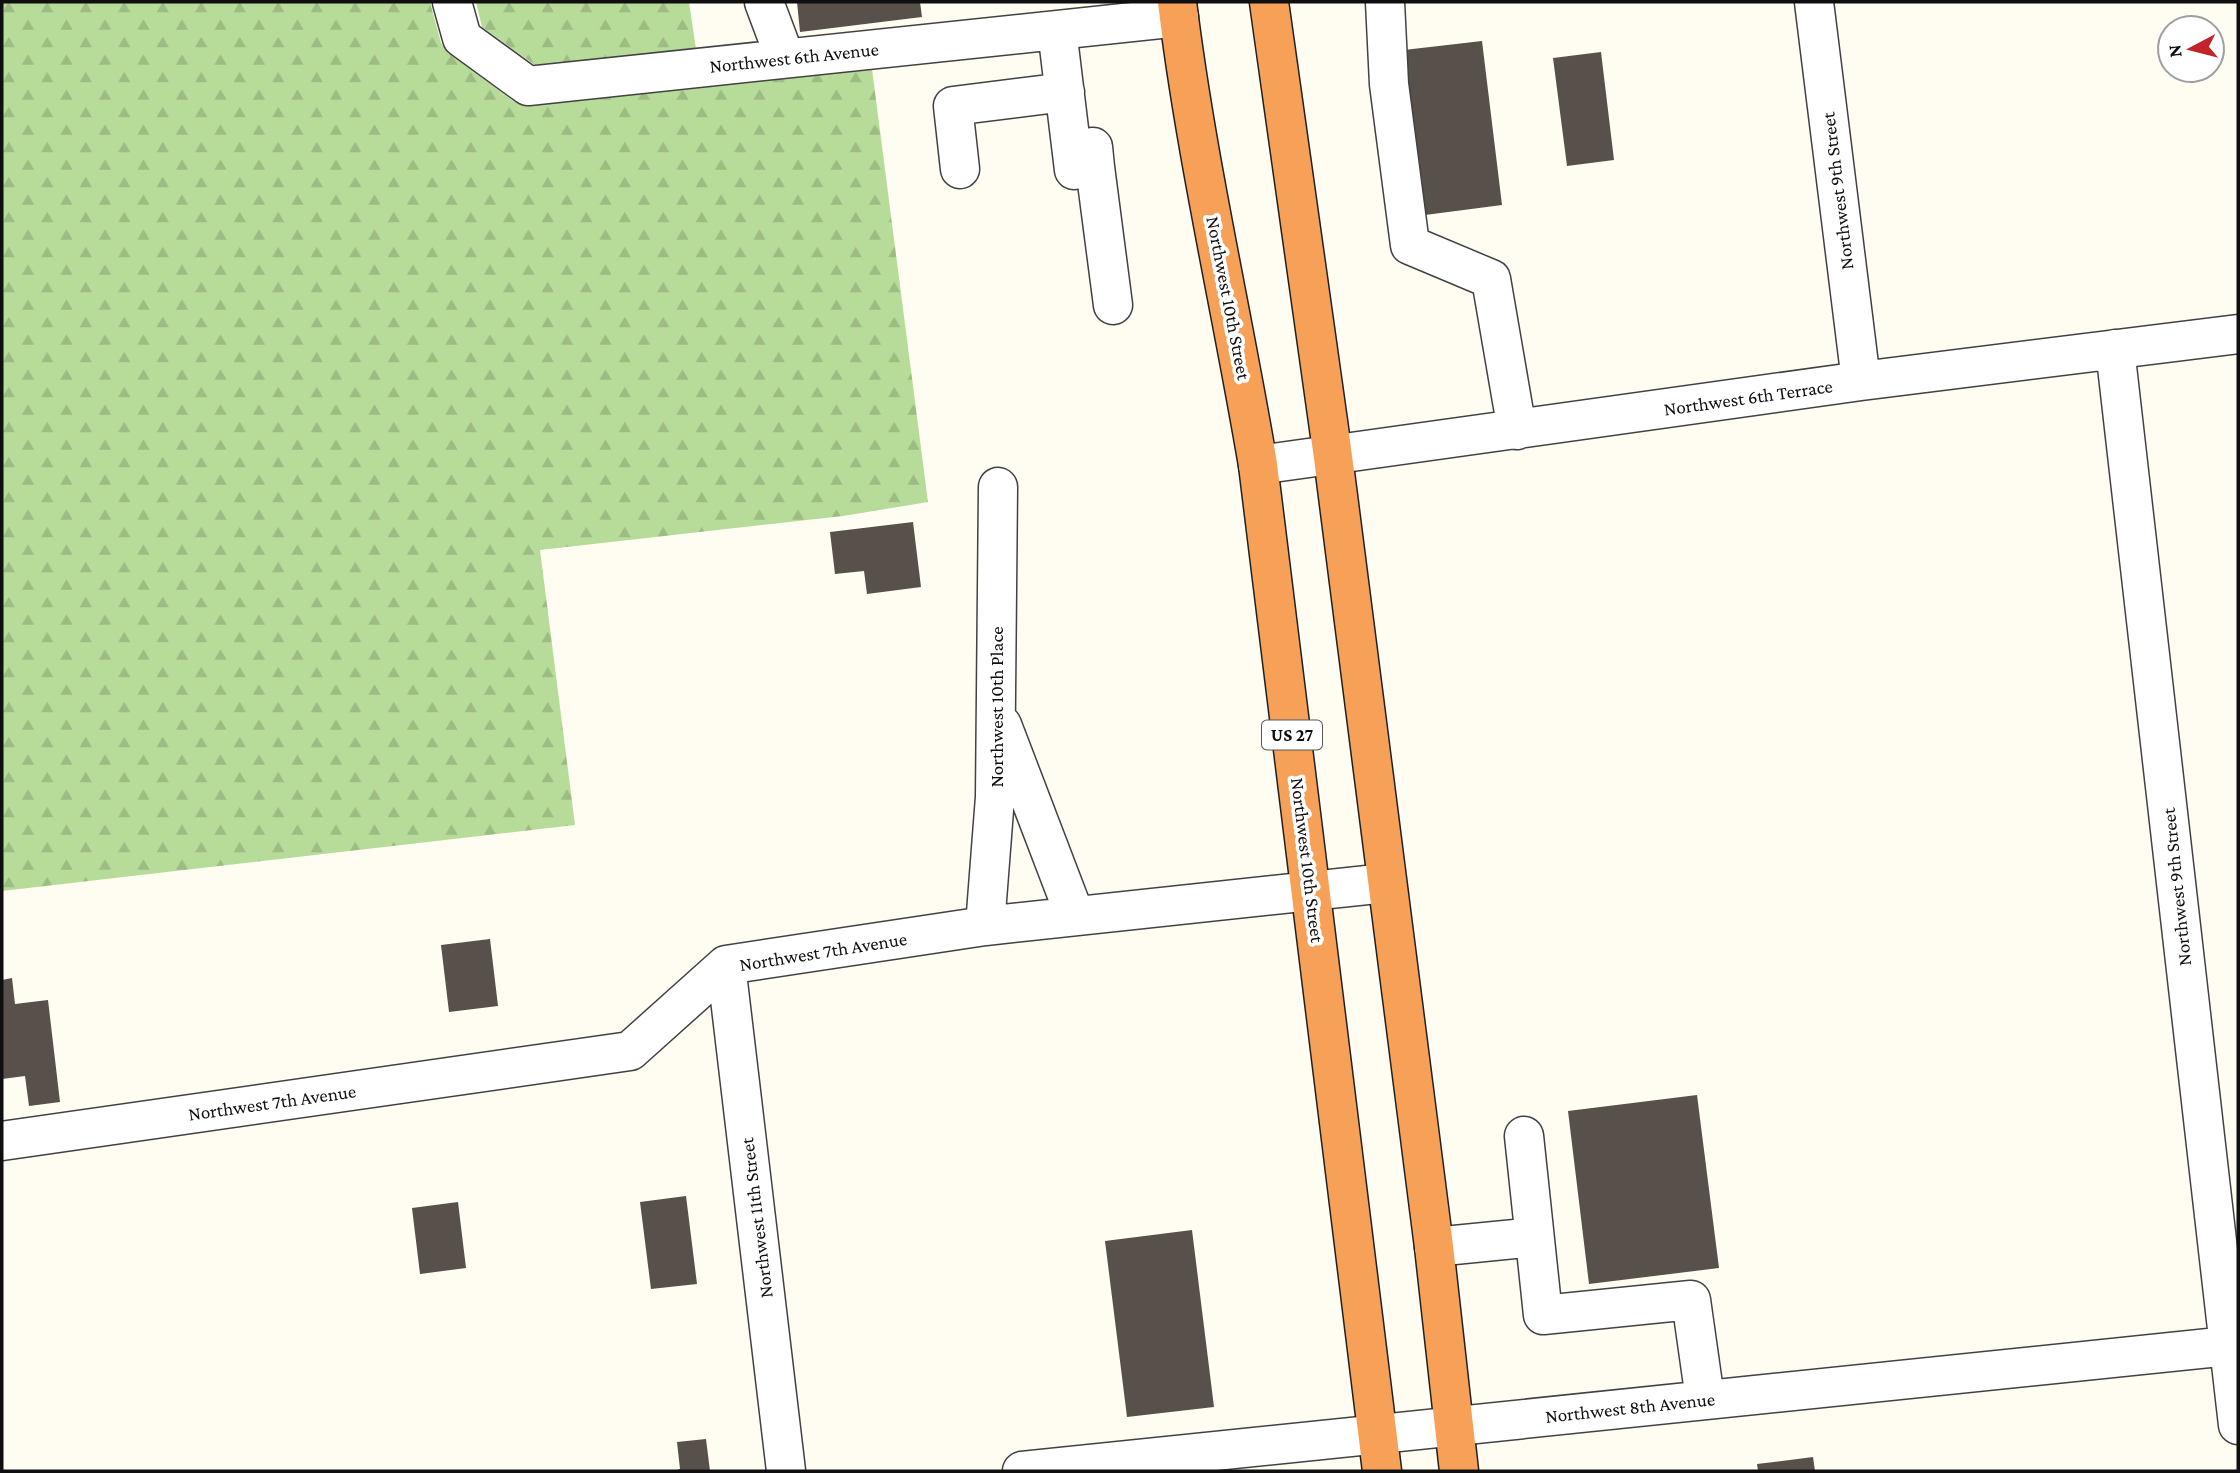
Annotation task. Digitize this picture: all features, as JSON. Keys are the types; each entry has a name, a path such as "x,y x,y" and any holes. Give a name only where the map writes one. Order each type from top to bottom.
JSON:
{"highway":[{"path":"1269,2 1333,457 1434,1247 1459,1471"},
{"name":"Northwest 10th Street","path":"1178,10 1192,109 1234,320 1258,465 1382,1471"}],"street":[{"name":"Northwest 6th Avenue","path":"453,2 462,38 528,86 1057,30 1178,10"},
{"path":"764,2 785,58"},
{"path":"1385,2 1390,84 1410,245 1491,279 1517,430"},
{"name":"Northwest 9th Street","path":"1814,2 1861,381"},
{"path":"1057,30 1082,129 1113,305"},
{"path":"960,169 953,106 1082,129"},
{"name":"Northwest 6th Terrace","path":"1258,465 1333,457 1861,381 2238,334"},
{"name":"Northwest 9th Street","path":"2115,349 2233,1345 2238,1425"},
{"name":"Northwest 10th Place","path":"985,926 995,797 998,487"},
{"path":"996,709 1075,916"},
{"name":"Northwest 7th Avenue","path":"2,1140 631,1051 726,965 985,926 1386,883"},
{"name":"Northwest 11th Street","path":"726,965 786,1471"},
{"path":"1524,1136 1543,1315 1691,1300 1705,1399"},
{"path":"1434,1247 1534,1237"},
{"name":"Northwest 8th Avenue","path":"1022,1471 2233,1345"}],"green space":[{"path":"2,2 430,2 441,43 448,53 513,101 530,105 872,69 928,502 843,516 540,550 575,825 2,891"},
{"path":"476,2 689,2 696,49 535,65 482,27"}],"building":[{"path":"797,2 920,2 922,17 800,32"},
{"path":"1482,41 1502,205 1425,215 1404,50"},
{"path":"1601,52 1614,160 1567,166 1553,58"},
{"path":"913,522 921,587 867,594 864,571 835,574 830,532"},
{"path":"490,939 498,1006 449,1012 441,945"},
{"path":"12,978 15,1004 48,1000 60,1102 29,1106 25,1076 2,1079 2,980"},
{"path":"1697,1095 1719,1268 1589,1284 1568,1111"},
{"path":"686,1196 697,1284 651,1289 640,1202"},
{"path":"458,1202 466,1268 420,1274 412,1208"},
{"path":"1192,1230 1214,1407 1127,1417 1105,1241"},
{"path":"706,1439 710,1471 674,1471 680,1469 677,1442"},
{"path":"1813,1457 1815,1471 1758,1471 1757,1464"}]}
